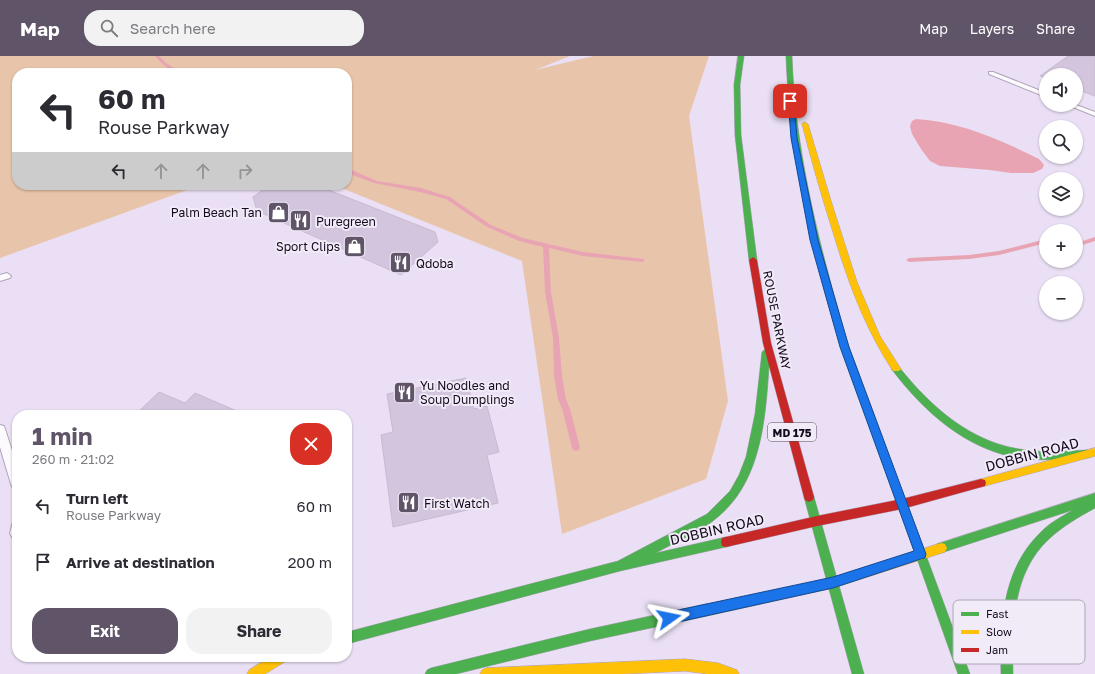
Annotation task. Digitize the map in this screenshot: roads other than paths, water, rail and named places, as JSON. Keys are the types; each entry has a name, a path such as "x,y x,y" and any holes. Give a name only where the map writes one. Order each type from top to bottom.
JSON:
{"main road":[{"name":"ROUSE PARKWAY","path":"741,56 738,85 738,135 749,238 767,343 858,674"},
{"path":"789,56 802,114 853,282 878,339 891,363 911,391 935,415 958,431 980,442 1009,452 1041,456 1091,453"},
{"path":"789,56 789,88 794,138 814,240 845,347 953,643"},
{"path":"620,566 704,522 725,505 739,486 748,464 757,424 767,343"},
{"name":"DOBBIN ROAD","path":"352,637 620,566 817,521 902,504 1091,453"},
{"path":"431,674 590,635 833,583 1095,498"},
{"path":"1011,600 1015,582 1027,559 1044,536 1095,502"},
{"path":"253,674 273,662"},
{"path":"960,664 964,674"},
{"path":"1007,674 1008,664"},
{"path":"486,674 685,665 718,669 733,674"}],"lane":[{"path":"991,73 1039,92"},
{"path":"1083,110 1095,114"},
{"path":"0,430 12,468"}],"waterway":[{"path":"157,56 164,64 171,68"},
{"path":"352,173 376,182 421,190 448,198 489,226 521,240 583,254 642,260"},
{"path":"1083,243 1095,239"},
{"path":"909,260 969,257 999,253 1039,243"},
{"path":"546,246 548,292 556,338 558,376 562,399 567,412 576,448"}],"place":[{"name":"Palm Beach Tan","path":"278,212"},
{"name":"Puregreen","path":"300,221"},
{"name":"Sport Clips","path":"355,246"},
{"name":"Qdoba","path":"400,263"},
{"name":"Yu Noodles and Soup Dumplings","path":"405,392"},
{"name":"First Watch","path":"408,503"}]}
